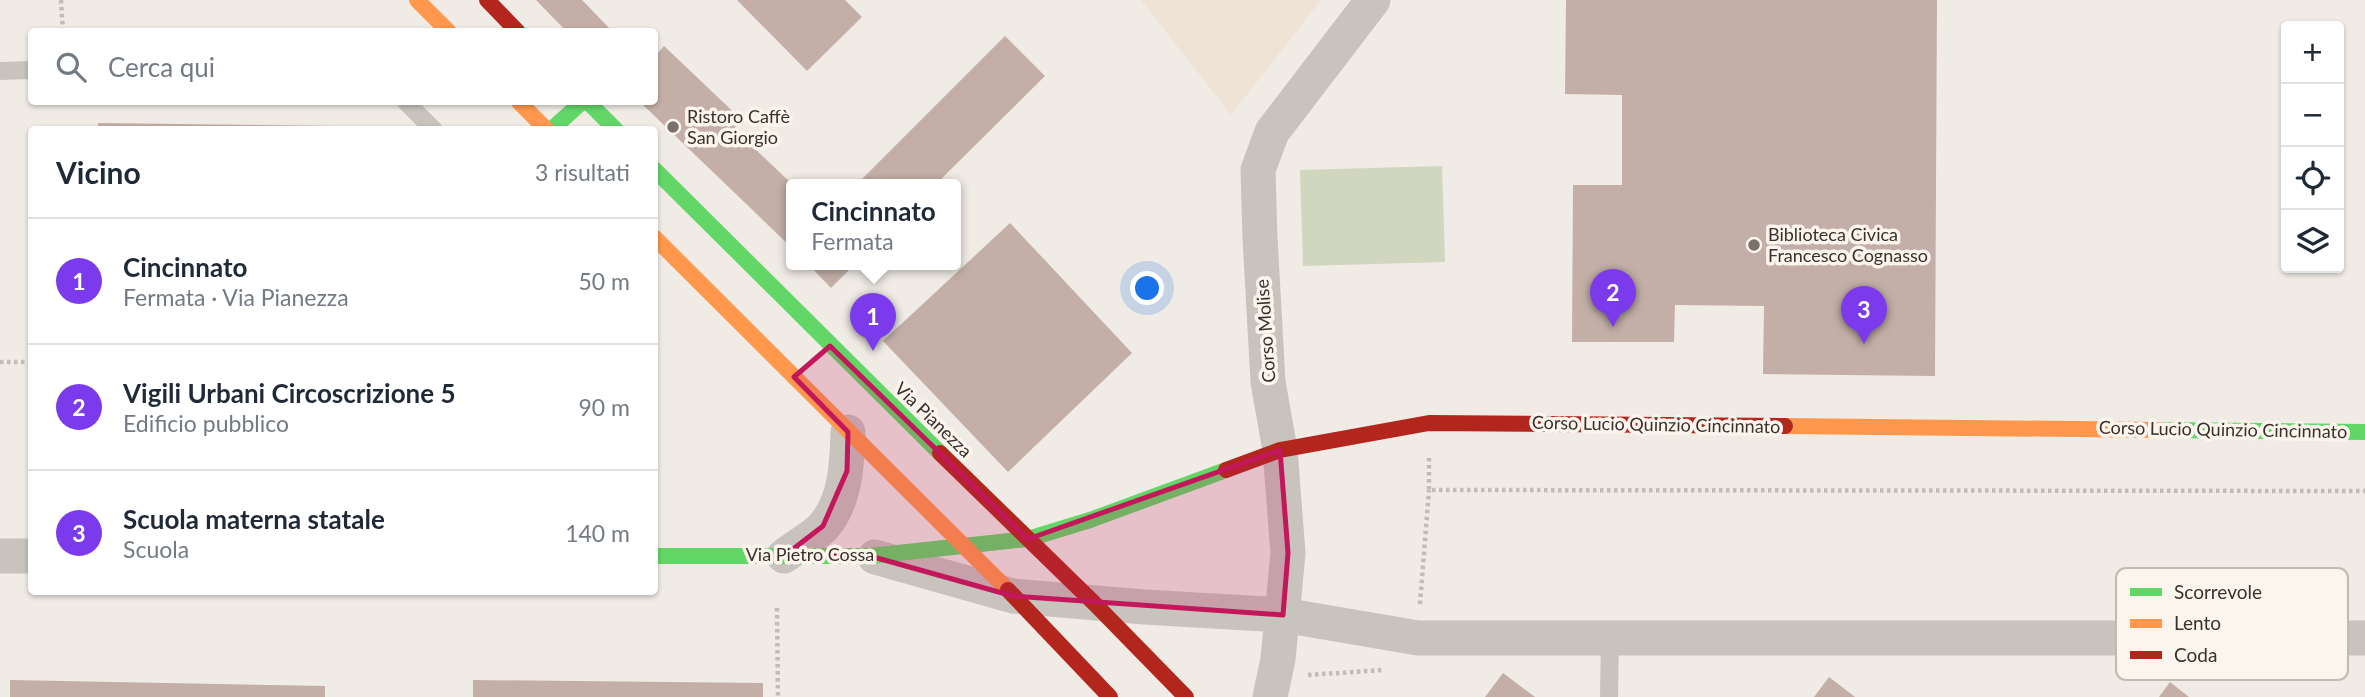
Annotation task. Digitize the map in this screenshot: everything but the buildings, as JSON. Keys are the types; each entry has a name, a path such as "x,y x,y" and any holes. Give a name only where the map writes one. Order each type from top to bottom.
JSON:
{"street":[{"path":"417,0 445,28"},
{"path":"487,0 514,28"},
{"name":"Corso Molise","path":"1270,697 1278,659 1288,553 1280,450 1269,382 1258,170 1272,132 1373,0"},
{"path":"522,105 545,126"},
{"path":"554,126 578,105"},
{"path":"591,105 611,126"},
{"name":"Via Pianezza","path":"658,173 826,350 1028,539 1186,697"},
{"path":"658,241 798,373 848,432 965,546 1110,697"},
{"name":"Corso Lucio Quinzio Cincinnato","path":"965,546 1028,539 1068,528 1280,450 1429,423 2365,432"},
{"path":"784,555 823,526 837,504 847,471 848,432"},
{"name":"Via Pietro Cossa","path":"658,556 870,556 965,546"},
{"path":"0,556 28,556"},
{"path":"870,556 1013,596 1283,615 1418,638 2116,638"}],"lane":[{"path":"0,71 28,70"},
{"path":"409,105 429,126"},
{"path":"1609,697 1610,638"}],"path":[{"path":"61,0 63,28"},
{"path":"0,362 28,362"},
{"path":"1424,552 1429,490 1429,423"},
{"path":"1429,490 2365,491"},
{"path":"777,608 778,697"}],"highlighted area":[{"path":"830,346 1028,539 1280,450 1288,553 1283,615 1013,596 870,556 784,556 823,526 847,471 848,432 794,377"}],"green space":[{"path":"1442,166 1445,262 1303,266 1300,170"}],"shaded area":[{"path":"1141,0 1321,0 1231,115"}],"traffic: fast":[{"path":"555,126 579,105"},
{"path":"591,105 612,126"},
{"path":"658,173 940,453"},
{"path":"2162,430 2365,432"},
{"path":"658,556 870,556 1028,539 1090,520 1226,470"}],"traffic: slow":[{"path":"417,0 445,28"},
{"path":"522,105 543,126"},
{"path":"658,241 1008,590"},
{"path":"1785,426 2162,430"}],"traffic: jam":[{"path":"487,0 514,28"},
{"path":"1226,470 1280,450 1429,423 1785,426"},
{"path":"940,453 1186,697"},
{"path":"1008,590 1110,697"}],"place":[{"name":"Ristoro Caffè San Giorgio","path":"673,127"},
{"name":"Biblioteca Civica Francesco Cognasso","path":"1754,245"},
{"name":"Vigili Urbani Circoscrizione 5","path":"1613,327"},
{"name":"Scuola materna statale","path":"1864,344"},
{"name":"Cincinnato","path":"873,351"}]}
